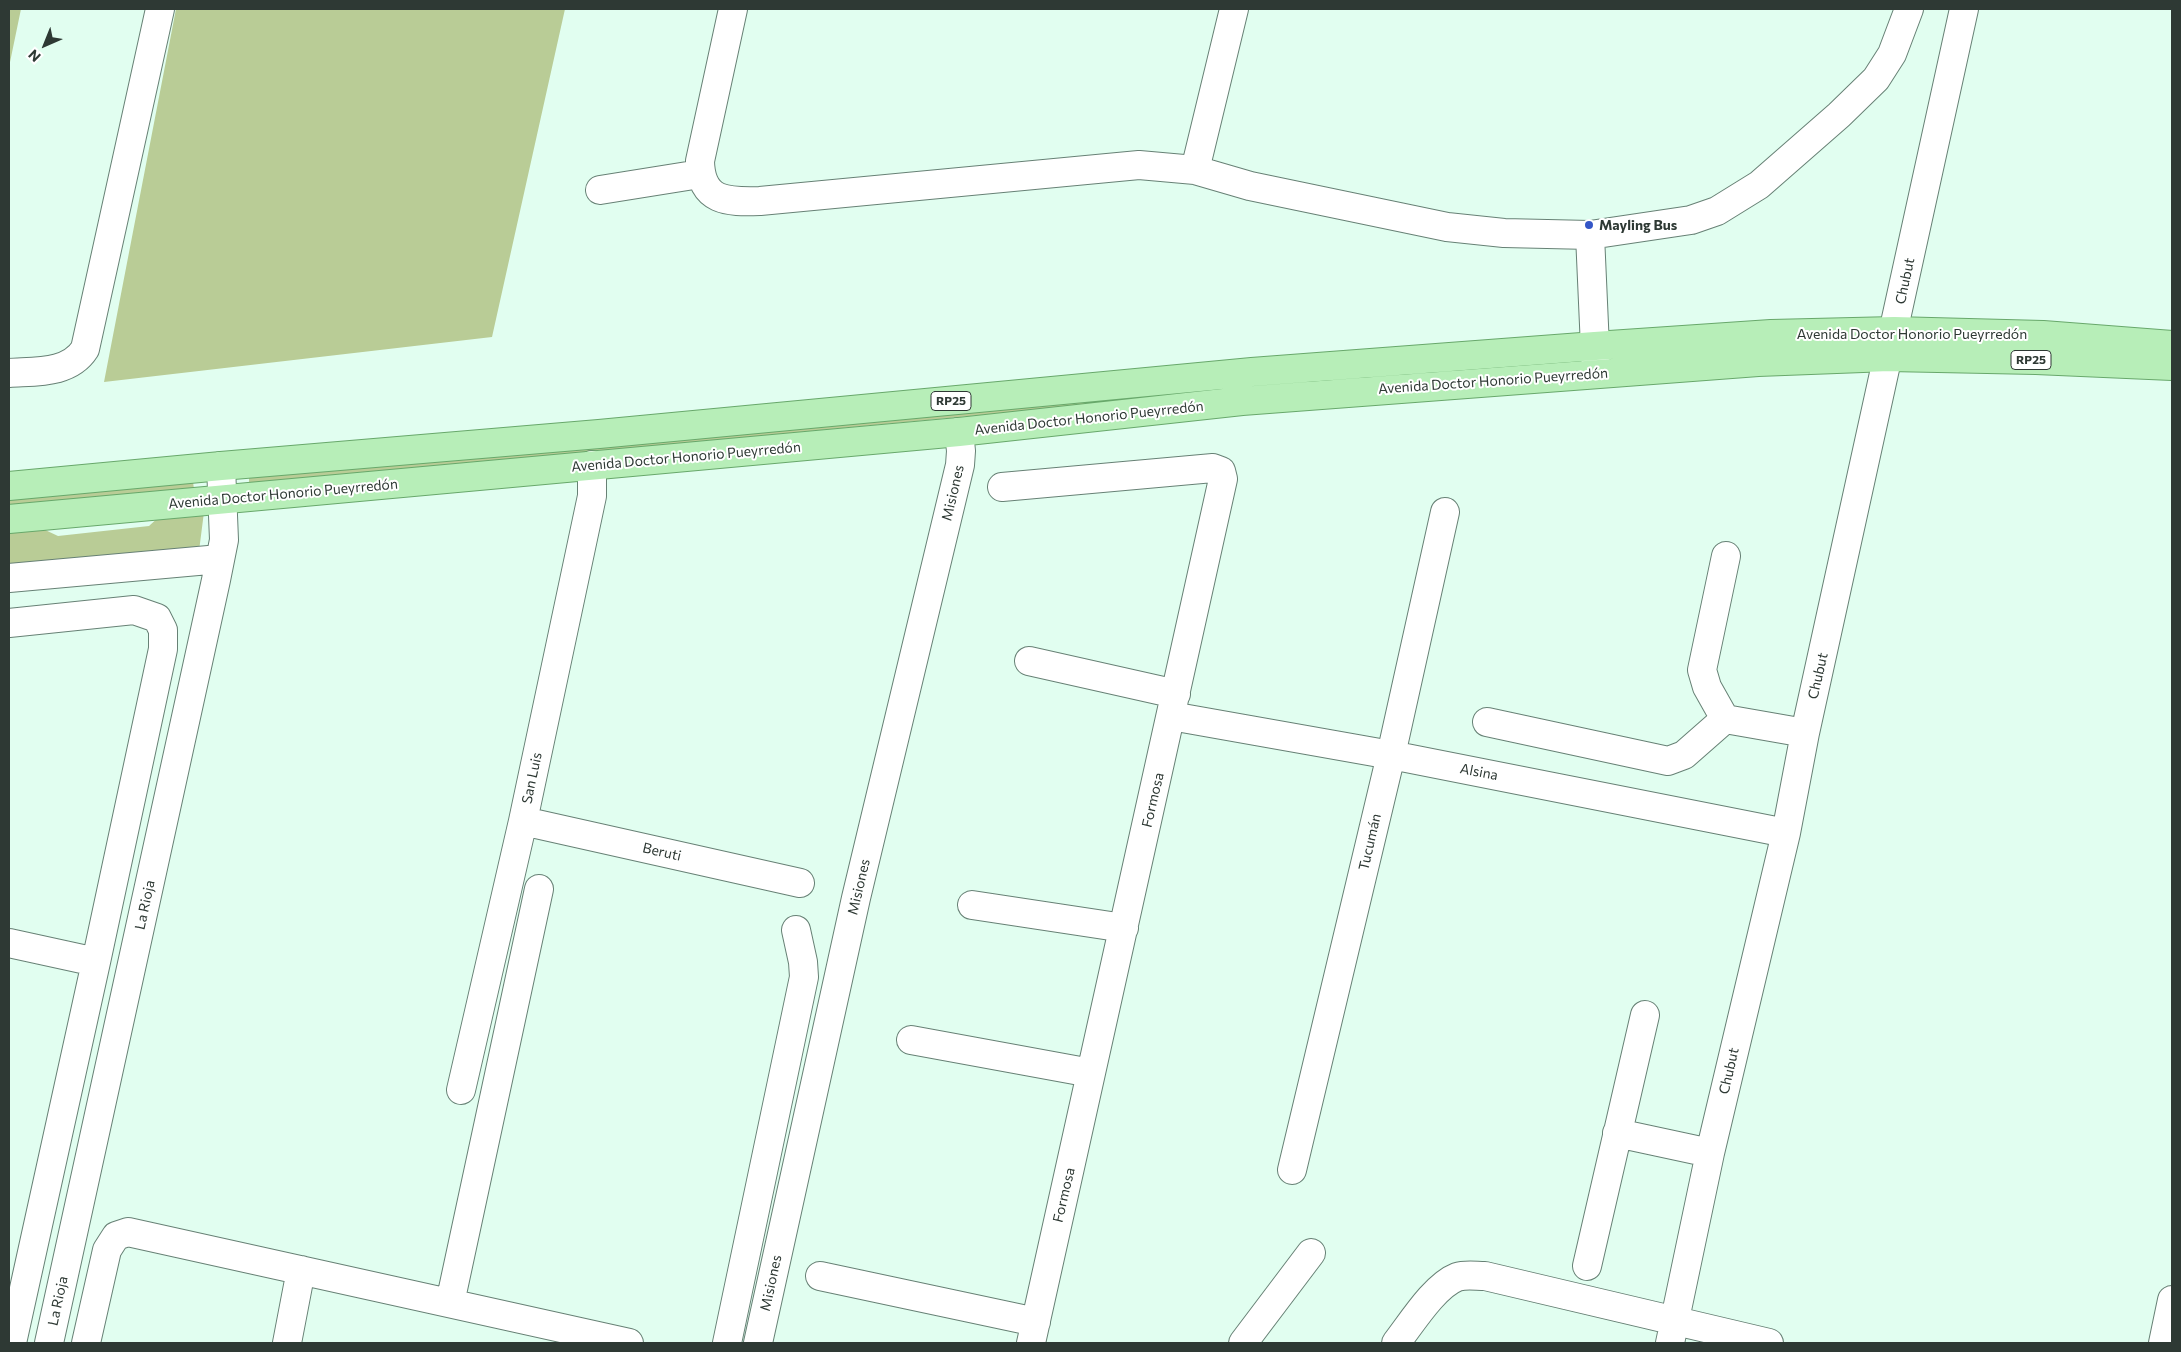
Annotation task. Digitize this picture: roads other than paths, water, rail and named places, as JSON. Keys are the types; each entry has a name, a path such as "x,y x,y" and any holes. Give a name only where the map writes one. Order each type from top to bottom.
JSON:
{"main road":[{"name":"Avenida Doctor Honorio Pueyrredón","path":"9,486 222,466 609,434 1252,372 1771,334 1891,344 2036,360 2172,366"},
{"name":"Avenida Doctor Honorio Pueyrredón","path":"9,519 959,432 1242,401 1758,362 1891,344 2043,335 2172,345"}],"street":[{"path":"9,373 56,369 67,366 80,358 85,349 160,9"},
{"path":"733,9 700,161 700,174 705,186 714,196 729,202 760,201 1139,165 1166,166 1195,170 1250,186 1447,227 1513,234 1590,235 1692,220 1717,211 1759,185 1839,115 1876,78 1892,54 1909,9"},
{"path":"1195,170 1234,9"},
{"name":"Chubut","path":"1672,1333 1710,1153 1786,833 1964,9"},
{"path":"600,190 700,174"},
{"path":"1590,235 1596,373"},
{"name":"Misiones","path":"758,1343 856,898 960,465 959,432"},
{"name":"San Luis","path":"461,1090 523,821 592,496 592,465"},
{"name":"La Rioja","path":"49,1343 224,540 222,466"},
{"name":"Formosa","path":"1002,487 1213,468 1221,471 1223,479 1033,1333"},
{"name":"Tucumán","path":"1292,1170 1391,755 1445,512"},
{"path":"1725,719 1708,687 1702,670 1726,556"},
{"path":"9,578 220,559"},
{"path":"9,622 134,610 157,618 163,630 163,649 12,1343"},
{"name":"Alsina","path":"1029,661 1174,705 1391,755 1786,833"},
{"path":"1725,719 1806,734"},
{"path":"1487,722 1668,761 1684,755 1725,719"},
{"name":"Beruti","path":"523,821 800,883"},
{"path":"450,1304 539,889"},
{"path":"972,905 1124,928"},
{"path":"727,1343 804,977 803,962 796,930"},
{"path":"9,943 96,962"},
{"path":"1587,1266 1645,1015"},
{"path":"911,1040 1091,1073"},
{"path":"1617,1133 1710,1153"},
{"path":"86,1343 107,1250 116,1236 128,1232 450,1304 523,1332 629,1343"},
{"path":"1243,1343 1311,1253"},
{"path":"287,1343 301,1270"},
{"path":"820,1276 1033,1333"},
{"path":"1396,1343 1443,1286 1457,1277 1468,1276 1485,1276 1672,1333 1769,1343"},
{"path":"2164,1343 2172,1300"}],"place":[{"name":"Mayling Bus","path":"1589,225"}]}
